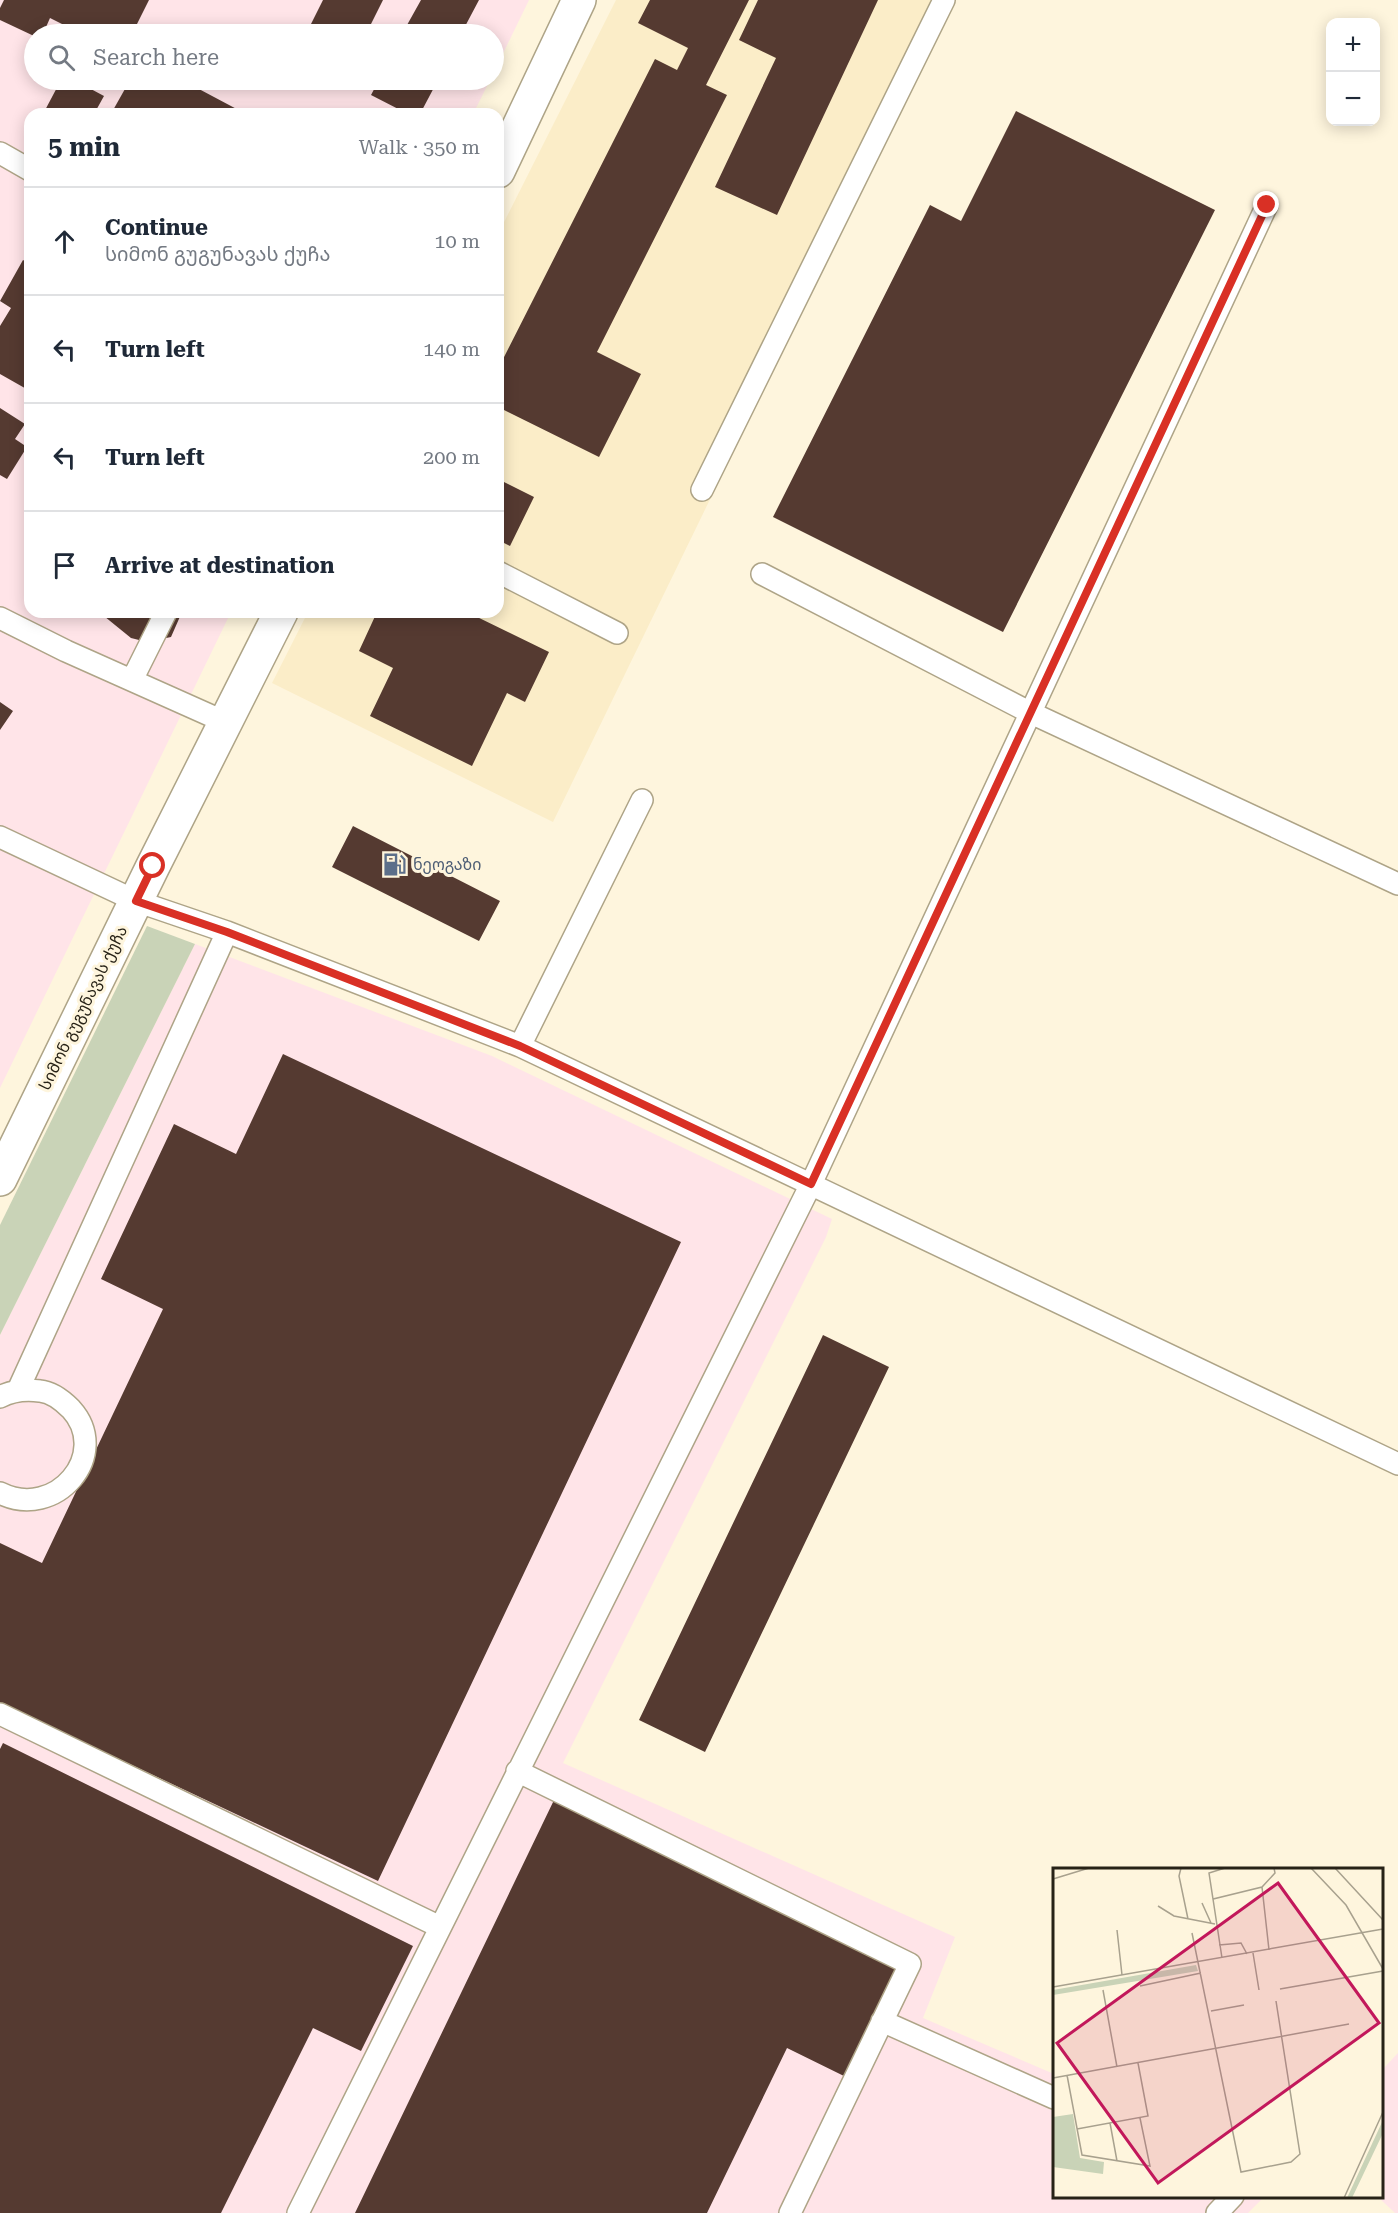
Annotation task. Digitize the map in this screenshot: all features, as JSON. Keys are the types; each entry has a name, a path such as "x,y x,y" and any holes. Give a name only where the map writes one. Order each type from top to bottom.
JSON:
{"main road":[{"path":"504,158 579,0"},
{"name":"სიმონ გუგუნავას ქუჩა","path":"0,1179 278,618"}],"lane":[{"path":"702,490 944,0"},
{"path":"0,153 24,167"},
{"path":"298,2213 811,1184 1267,205"},
{"path":"762,574 1029,712 1398,884"},
{"path":"504,575 617,633"},
{"path":"0,618 66,651 225,722"},
{"path":"132,680 163,618"},
{"path":"520,1046 642,800"},
{"path":"0,837 136,901 227,932 520,1046 1398,1464"},
{"path":"9,1394 227,932"},
{"path":"0,1492 18,1500 36,1500 53,1495 67,1485 78,1471 84,1452 83,1433 76,1415 63,1401 46,1392 28,1389 9,1394"},
{"path":"0,1714 440,1927"},
{"path":"517,1771 910,1964 790,2213"},
{"path":"882,2021 1053,2098"},
{"path":"1217,2213 1231,2198"}],"shaded area":[{"path":"0,0 529,0 504,51 504,24 24,24 24,90 485,90 476,108 24,108 24,618 228,618 0,1088"},
{"path":"616,0 953,0 553,822 272,683 305,618 504,618 504,222"},
{"path":"195,944 492,1056 832,1219 826,1237 563,1763 955,1937 923,2018 1053,2074 1053,2198 1263,2198 1248,2213 0,2213 0,1335"},
{"path":"1398,2053 1398,2213 1395,2213 1379,2198 1383,2198 1383,2069"}],"green space":[{"path":"147,926 195,944 0,1335 0,1225"}],"building":[{"path":"4,0 149,0 137,24 62,24 50,18 47,24 24,24 24,31 0,20 0,8"},
{"path":"323,0 383,0 371,24 311,24"},
{"path":"421,0 479,0 466,24 408,24"},
{"path":"650,0 749,0 706,85 727,95 597,352 641,374 599,457 504,410 504,357 655,59 677,70 688,48 638,23"},
{"path":"758,0 878,0 777,215 715,187 776,58 739,40"},
{"path":"56,90 93,90 104,96 97,108 46,108"},
{"path":"124,90 201,90 235,108 114,108"},
{"path":"374,90 433,90 423,108 396,108 371,95"},
{"path":"1016,111 1215,210 1003,632 773,517 930,205 961,221"},
{"path":"24,261 24,388 0,374 0,326 11,308 0,301"},
{"path":"0,408 24,423 15,439 24,445 24,452 7,479 0,475"},
{"path":"504,482 534,497 510,546 504,543"},
{"path":"106,618 179,618 171,637 147,642 131,638"},
{"path":"374,618 479,618 549,652 525,702 507,693 472,766 370,716 393,668 359,651"},
{"path":"0,702 13,711 0,730"},
{"path":"353,826 500,901 479,941 332,867"},
{"path":"283,1054 681,1242 378,1881 0,1703 0,1543 42,1563 163,1309 101,1279 174,1124 236,1154"},
{"path":"823,1335 889,1367 705,1752 639,1720"},
{"path":"3,1743 413,1946 361,2051 313,2028 221,2213 0,2213 0,1749"},
{"path":"555,1798 902,1965 848,2078 787,2048 707,2213 355,2213"}],"place":[{"name":"ნეოგაზი","path":"395,864"}],"route":[{"path":"153,866 136,901 227,932 520,1046 811,1184 1267,205"}]}
